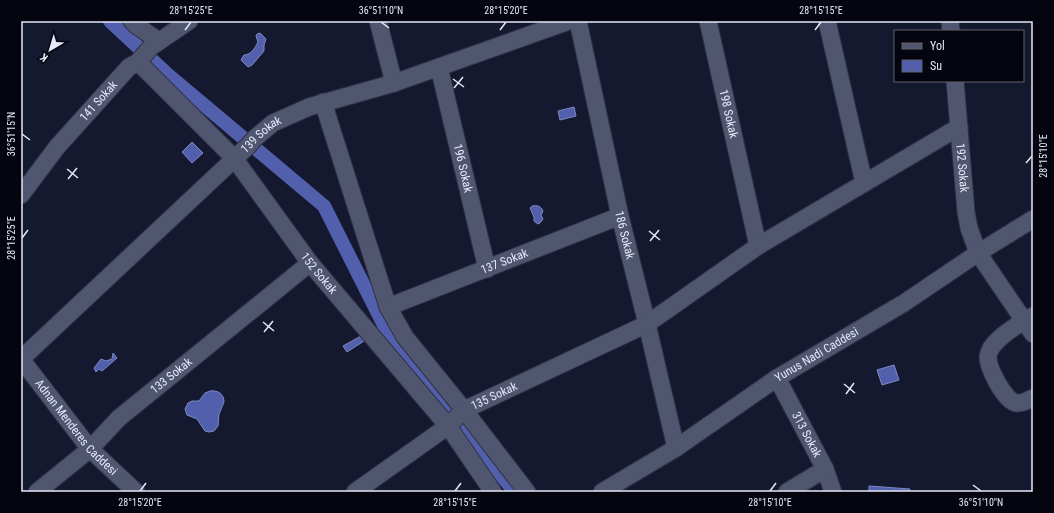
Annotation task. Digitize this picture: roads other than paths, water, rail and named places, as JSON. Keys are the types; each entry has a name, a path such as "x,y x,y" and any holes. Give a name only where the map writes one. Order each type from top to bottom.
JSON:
{"street":[{"name":"152 Sokak","path":"132,21 137,26 148,52 234,158 310,263 455,419 527,492"},
{"name":"141 Sokak","path":"21,195 68,136 129,67 189,21"},
{"path":"378,21 394,83"},
{"name":"139 Sokak","path":"21,359 273,123 309,106 394,83 569,21"},
{"name":"186 Sokak","path":"578,21 620,216 676,448"},
{"name":"198 Sokak","path":"708,21 758,246"},
{"path":"827,21 864,183"},
{"name":"196 Sokak","path":"439,67 487,269"},
{"name":"192 Sokak","path":"955,82 966,212 969,228 978,253 1030,324"},
{"name":"152 Sokak","path":"323,102 388,307 455,419 493,492"},
{"name":"135 Sokak","path":"355,492 455,419 647,324 758,246 959,127"},
{"name":"137 Sokak","path":"388,307 620,216"},
{"name":"Yunus Nadi Caddesi","path":"602,492 676,448 777,378 904,302 1033,219"},
{"name":"133 Sokak","path":"37,492 90,449 119,418 310,263"},
{"path":"1030,324 1006,334 992,348 988,356 992,374 1007,397 1015,403 1023,403 1033,398"},
{"name":"Adnan Menderes Caddesi","path":"21,359 90,449 136,492"},
{"name":"313 Sokak","path":"777,378 825,469 833,492"},
{"path":"787,492 825,469"}],"water":[{"path":"260,33 266,39 264,51 252,65 248,67 241,60 244,55 249,54 254,49 258,42 256,36"},
{"path":"574,107 576,116 560,120 558,111"},
{"path":"192,142 203,153 192,163 182,152"},
{"path":"532,206 539,206 543,211 541,215 543,219 538,224 534,221 530,208"},
{"path":"361,336 364,341 347,352 343,346"},
{"path":"113,353 117,358 102,371 99,369 96,372 94,368 101,359 106,361 112,359"},
{"path":"894,365 899,380 882,385 877,370"},
{"path":"210,391 220,393 224,402 219,414 218,426 214,431 209,432 205,431 197,419 187,415 185,409 188,403 192,401 199,401 205,393"},
{"path":"869,486 910,489 909,492 869,492"}],"waterway":[{"path":"110,21 166,73 324,206 396,349 515,492"}]}
